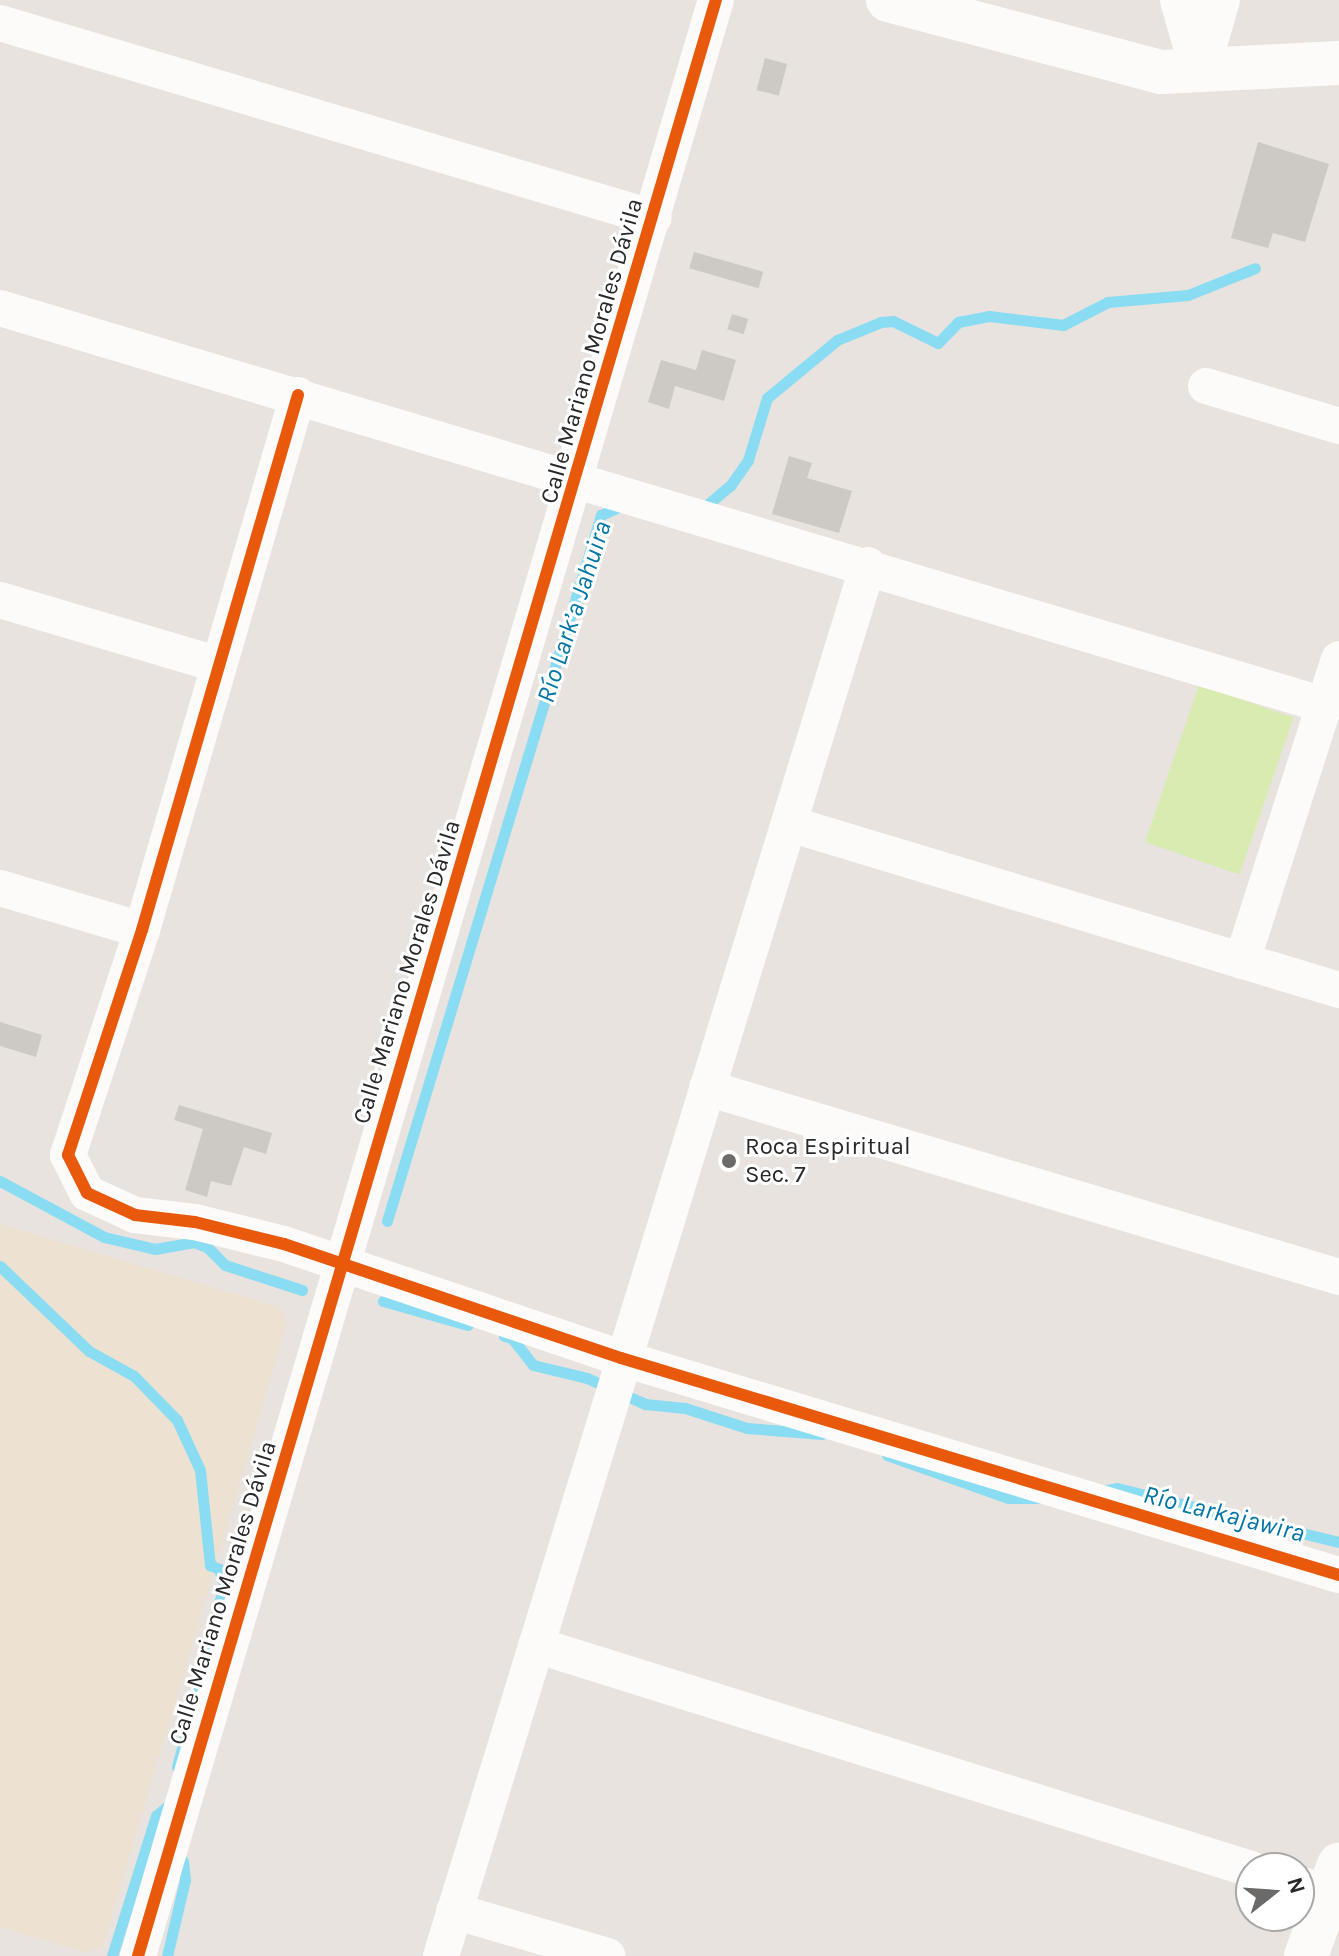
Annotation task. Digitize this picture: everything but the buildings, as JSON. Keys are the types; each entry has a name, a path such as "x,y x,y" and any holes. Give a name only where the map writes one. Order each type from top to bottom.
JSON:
{"street":[{"name":"Calle Mariano Morales Dávila","path":"138,1956 577,479 716,0"},
{"path":"888,0 1161,72 1339,63"},
{"path":"1182,0 1202,70"},
{"path":"1202,70 1222,0"},
{"path":"0,23 654,218"},
{"path":"0,308 868,565 1324,705"},
{"path":"1206,386 1339,426"},
{"path":"298,395 142,930 68,1155 87,1193 135,1215 254,1237 621,1358 1339,1575"},
{"path":"441,1956 621,1358 790,824 868,565"},
{"path":"0,600 219,665"},
{"path":"1242,961 1339,659"},
{"path":"790,824 1339,990"},
{"path":"0,888 142,930"},
{"path":"707,1088 1339,1277"},
{"path":"536,1645 1235,1864"},
{"path":"1306,1956 1322,1881"},
{"path":"454,1911 608,1956"}],"shaded area":[{"path":"0,1224 275,1306 284,1313 286,1327 103,1946 88,1953 0,1927"}],"green space":[{"path":"1199,685 1294,718 1240,875 1145,842"}],"waterway":[{"name":"Río Lark’a Jahuira","path":"701,510 730,486 748,460 767,398 837,340 881,322 893,321 938,343 958,322 989,316 1063,325 1108,302 1188,295 1255,268"},
{"name":"Río Lark’a Jahuira","path":"387,1221 601,515 621,506"},
{"name":"Río Lark’a Jahuira","path":"0,1181 104,1237 155,1249 194,1242 207,1247 225,1265 302,1290"},
{"name":"Río Lark’a Jahuira","path":"0,1266 89,1351 134,1376 177,1420 200,1470 210,1565 219,1569 224,1584 177,1767"},
{"name":"Río Larkajawira","path":"383,1301 468,1325"},
{"name":"Río Larkajawira","path":"504,1336 512,1338 533,1365 587,1378 645,1404 685,1408 747,1428 822,1434"},
{"name":"Río Larkajawira","path":"887,1455 1008,1498 1038,1498"},
{"name":"Río Larkajawira","path":"1102,1491 1117,1488 1339,1542"},
{"name":"Río Lark’a Jahuira","path":"112,1956 156,1816 170,1804"},
{"name":"Río Larkajawira","path":"167,1956 185,1880 183,1861"}],"cycle path":[{"path":"138,1956 716,0"},
{"path":"298,395 142,930 68,1155 87,1193 135,1215 195,1222 284,1244 621,1358 1339,1575"}],"place":[{"name":"Roca Espiritual Sec. 7","path":"729,1161"}]}
